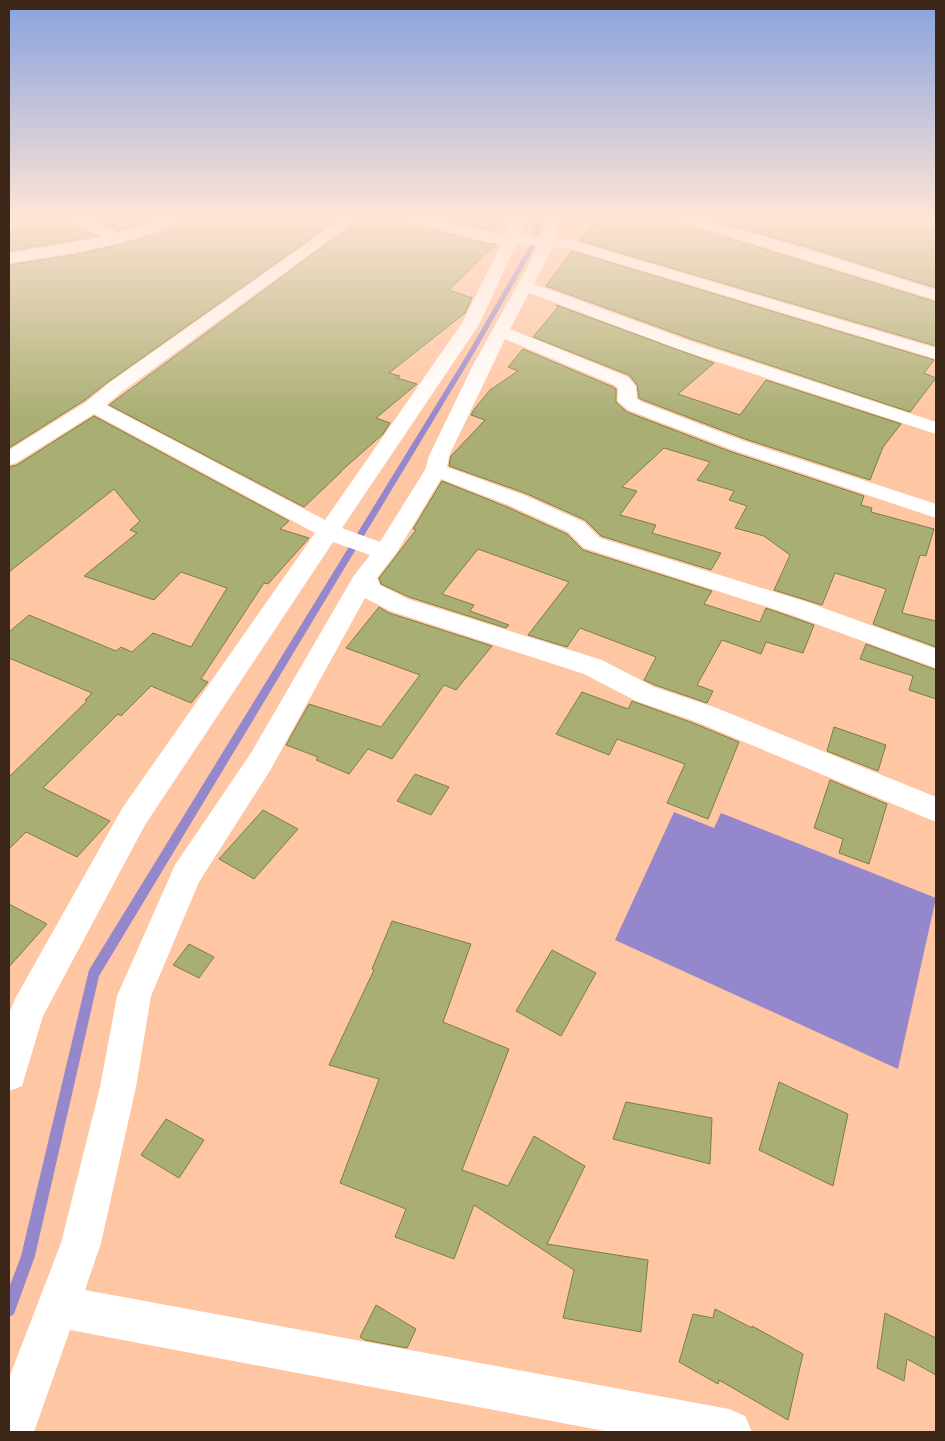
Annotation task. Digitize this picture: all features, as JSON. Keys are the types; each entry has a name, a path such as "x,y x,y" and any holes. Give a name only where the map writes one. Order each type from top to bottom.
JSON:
{"street":[{"path":"9,459 93,406 114,390 116,386 165,353 196,328 257,285"},
{"path":"9,1073 27,1012 134,816 337,535 471,323 489,285"},
{"path":"707,285 936,354"},
{"path":"905,285 936,295"},
{"path":"11,1432 81,1242 118,1087 134,996 186,875 261,761 373,559 436,470 439,456 482,365 524,286 684,345 936,428"},
{"path":"501,330 622,381 627,386 627,400 634,406 737,445 936,511"},
{"path":"93,406 226,475 290,512 337,535 373,559"},
{"path":"436,470 516,500 576,527 592,543 798,608 936,659"},
{"path":"373,559 370,590 399,604 593,667 645,694 704,714 936,810"},
{"path":"58,1306 730,1432"}],"shaded area":[{"path":"674,812 714,828 721,813 936,898 898,1069 615,940"}],"building":[{"path":"9,285 245,285 85,400 9,448"},
{"path":"270,285 454,285 449,290 472,298 465,313 389,373 400,376 397,378 417,384 376,418 390,423 383,434 304,507 109,405"},
{"path":"686,285 934,360 924,373 936,378 910,412 691,339 546,286"},
{"path":"730,285 881,285 936,302 936,346"},
{"path":"556,305 714,363 678,394 740,415 766,380 901,424 883,447 870,480 745,439 643,400 639,398 637,385 629,375 533,337 558,307"},
{"path":"523,349 613,387 616,389 616,402 627,412 729,451 864,496 861,505 872,508 871,512 934,529 926,556 920,555 902,613 936,621 936,647 873,624 886,589 835,573 822,605 774,590 790,555 764,536 735,528 747,506 729,500 734,491 697,480 710,462 664,448 622,487 637,491 620,515 656,525 652,533 721,553 711,570 601,536 585,520 525,493 449,466 451,456 485,420 471,415 473,411 490,390 518,371 508,367"},
{"path":"94,416 289,521 280,529 309,538 268,584 264,583 201,679 208,682 191,703 151,686 121,716 118,714 43,788 110,821 77,857 26,832 9,849 9,777 87,701 85,700 92,693 9,658 9,632 29,615 116,651 121,647 132,652 153,633 191,647 227,588 181,572 154,600 84,576 137,533 130,530 140,521 114,489 9,572 9,467 17,465"},
{"path":"442,481 567,534 583,550 712,591 704,604 760,622 766,608 814,625 803,653 766,642 761,654 722,640 697,685 713,691 707,703 644,680 656,657 580,628 567,647 528,635 569,582 478,549 442,594 474,605 470,611 509,625 506,628 409,597 381,584 379,578 416,530 413,529"},
{"path":"379,607 389,613 492,646 456,690 444,685 392,759 368,749 349,774 316,760 318,757 286,745 309,704 381,727 420,675 346,648"},
{"path":"866,644 936,670 936,699 909,690 913,676 860,659"},
{"path":"582,692 628,709 632,701 739,742 708,819 667,803 685,764 617,739 609,755 556,734"},
{"path":"834,727 886,745 878,771 827,751"},
{"path":"415,774 449,787 431,815 397,801"},
{"path":"830,780 887,804 869,864 839,853 843,839 814,828"},
{"path":"263,810 298,829 254,879 219,859"},
{"path":"9,904 47,924 9,967"},
{"path":"392,921 471,944 443,1022 509,1049 462,1170 508,1186 534,1136 585,1166 547,1244 648,1260 641,1332 563,1318 574,1270 474,1205 454,1259 395,1237 406,1209 340,1183 379,1079 329,1065 374,970 372,969"},
{"path":"189,944 214,957 199,978 173,965"},
{"path":"552,950 596,973 561,1036 516,1011"},
{"path":"779,1082 848,1114 833,1186 759,1150"},
{"path":"626,1102 712,1118 710,1164 613,1139"},
{"path":"166,1119 204,1140 179,1178 141,1155"},
{"path":"376,1305 416,1329 407,1348 365,1340 360,1337"},
{"path":"715,1309 752,1328 752,1326 803,1354 788,1420 719,1380 718,1384 679,1362 693,1314 713,1318"},
{"path":"885,1313 936,1338 936,1375 907,1359 904,1381 877,1368"}],"waterway":[{"path":"9,1309 28,1256 93,974 471,353 510,285"}]}
